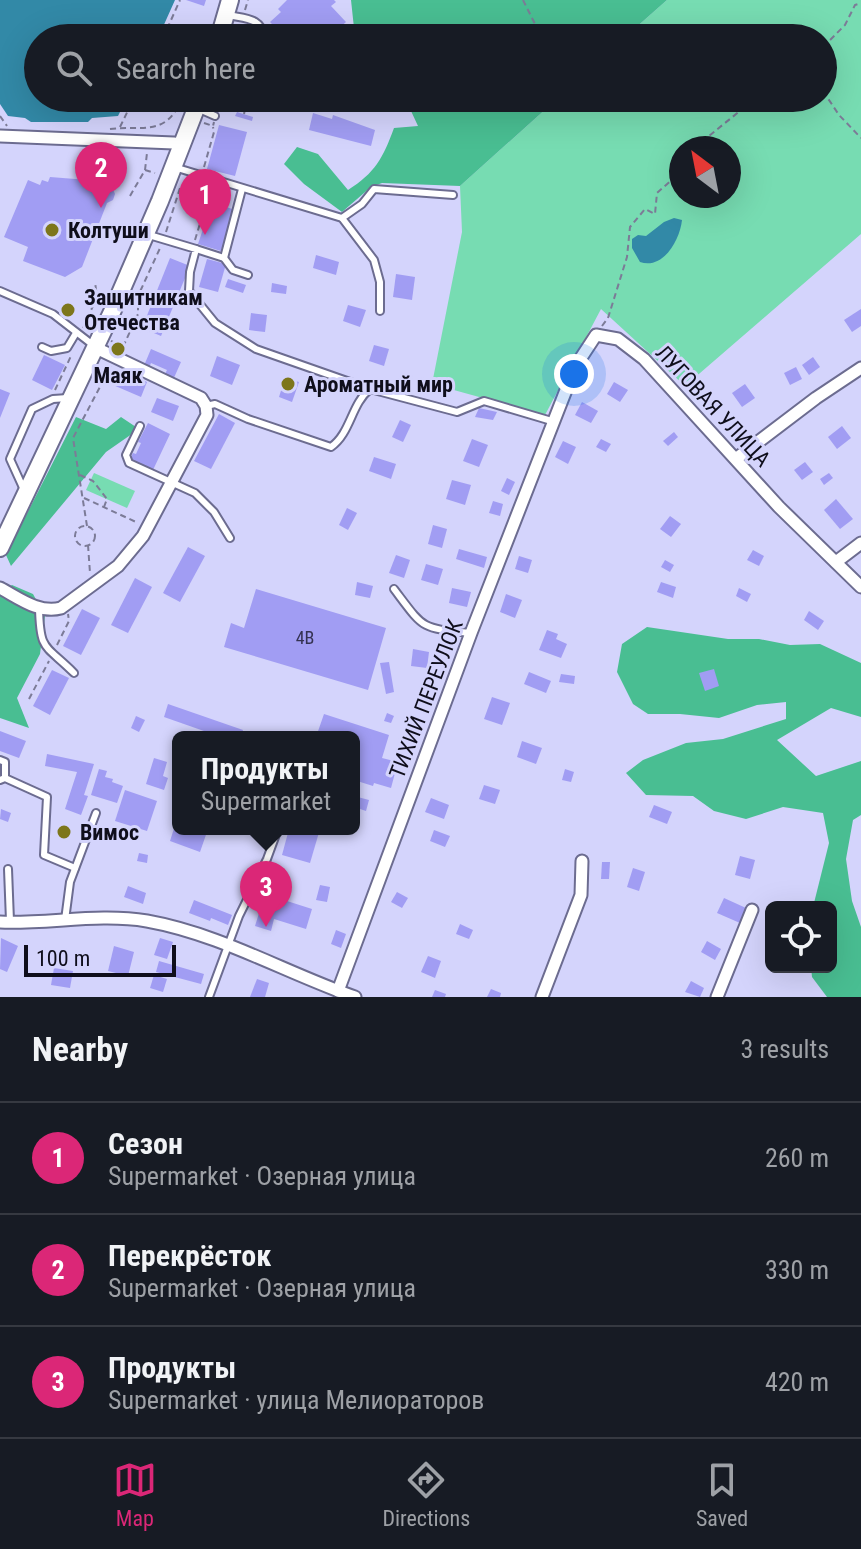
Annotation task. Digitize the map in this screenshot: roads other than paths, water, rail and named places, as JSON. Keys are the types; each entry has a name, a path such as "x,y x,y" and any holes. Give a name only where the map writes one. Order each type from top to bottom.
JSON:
{"main road":[{"path":"0,548 96,348 195,112"}],"street":[{"path":"0,136 174,143 182,146"},
{"name":"ЛУГОВАЯ УЛИЦА","path":"555,422 575,367 596,335 618,339 644,359 779,507 861,587"},
{"path":"0,588 51,611 61,608 118,566 148,528 207,415 201,398 96,348"},
{"path":"737,458 861,368"},
{"name":"ТИХИЙ ПЕРЕУЛОК","path":"338,991 471,633 555,422"},
{"path":"836,562 861,543"},
{"path":"542,997 581,895 582,861"},
{"path":"717,997 752,910"},
{"path":"5,922 144,921 229,946 355,997"}],"lane":[{"path":"228,7 258,24"},
{"path":"172,173 201,176 342,218 374,260 380,282 380,311"},
{"path":"224,258 242,189"},
{"path":"342,218 362,204 374,189 453,195"},
{"path":"145,233 224,258 233,270 248,275"},
{"path":"194,249 189,291 215,323 256,349 370,389 457,412 484,401 555,422"},
{"path":"0,291 53,314 96,348"},
{"path":"42,347 51,351 67,348 76,333"},
{"path":"206,406 215,404 248,419 331,447 339,441 358,398 370,389"},
{"path":"26,495 10,459 32,409 53,399 72,398"},
{"path":"140,426 126,459 129,463 195,493 214,512 230,538"},
{"path":"394,589 418,621 429,629 471,633"},
{"path":"39,608 39,637 44,646 74,673"},
{"path":"0,760 5,762 2,779 47,797 44,855 75,868"},
{"path":"65,920 70,882 96,813"},
{"path":"209,997 239,916 276,835"},
{"path":"5,922 8,869"}],"water":[{"path":"0,0 175,0 164,24 24,24 24,112 120,112 118,116 92,118 88,122 31,122 8,116 0,104"},
{"path":"674,218 682,220 669,252 656,262 640,262 632,248 632,239 638,235 646,236"}],"place":[{"name":"Перекрёсток","path":"101,208"},
{"name":"Колтуши","path":"52,230"},
{"name":"Сезон","path":"205,235"},
{"name":"Защитникам Отечества","path":"68,310"},
{"name":"Маяк","path":"118,349"},
{"name":"Ароматный мир","path":"288,384"},
{"name":"Вимос","path":"64,832"},
{"name":"Продукты","path":"266,927"}]}
